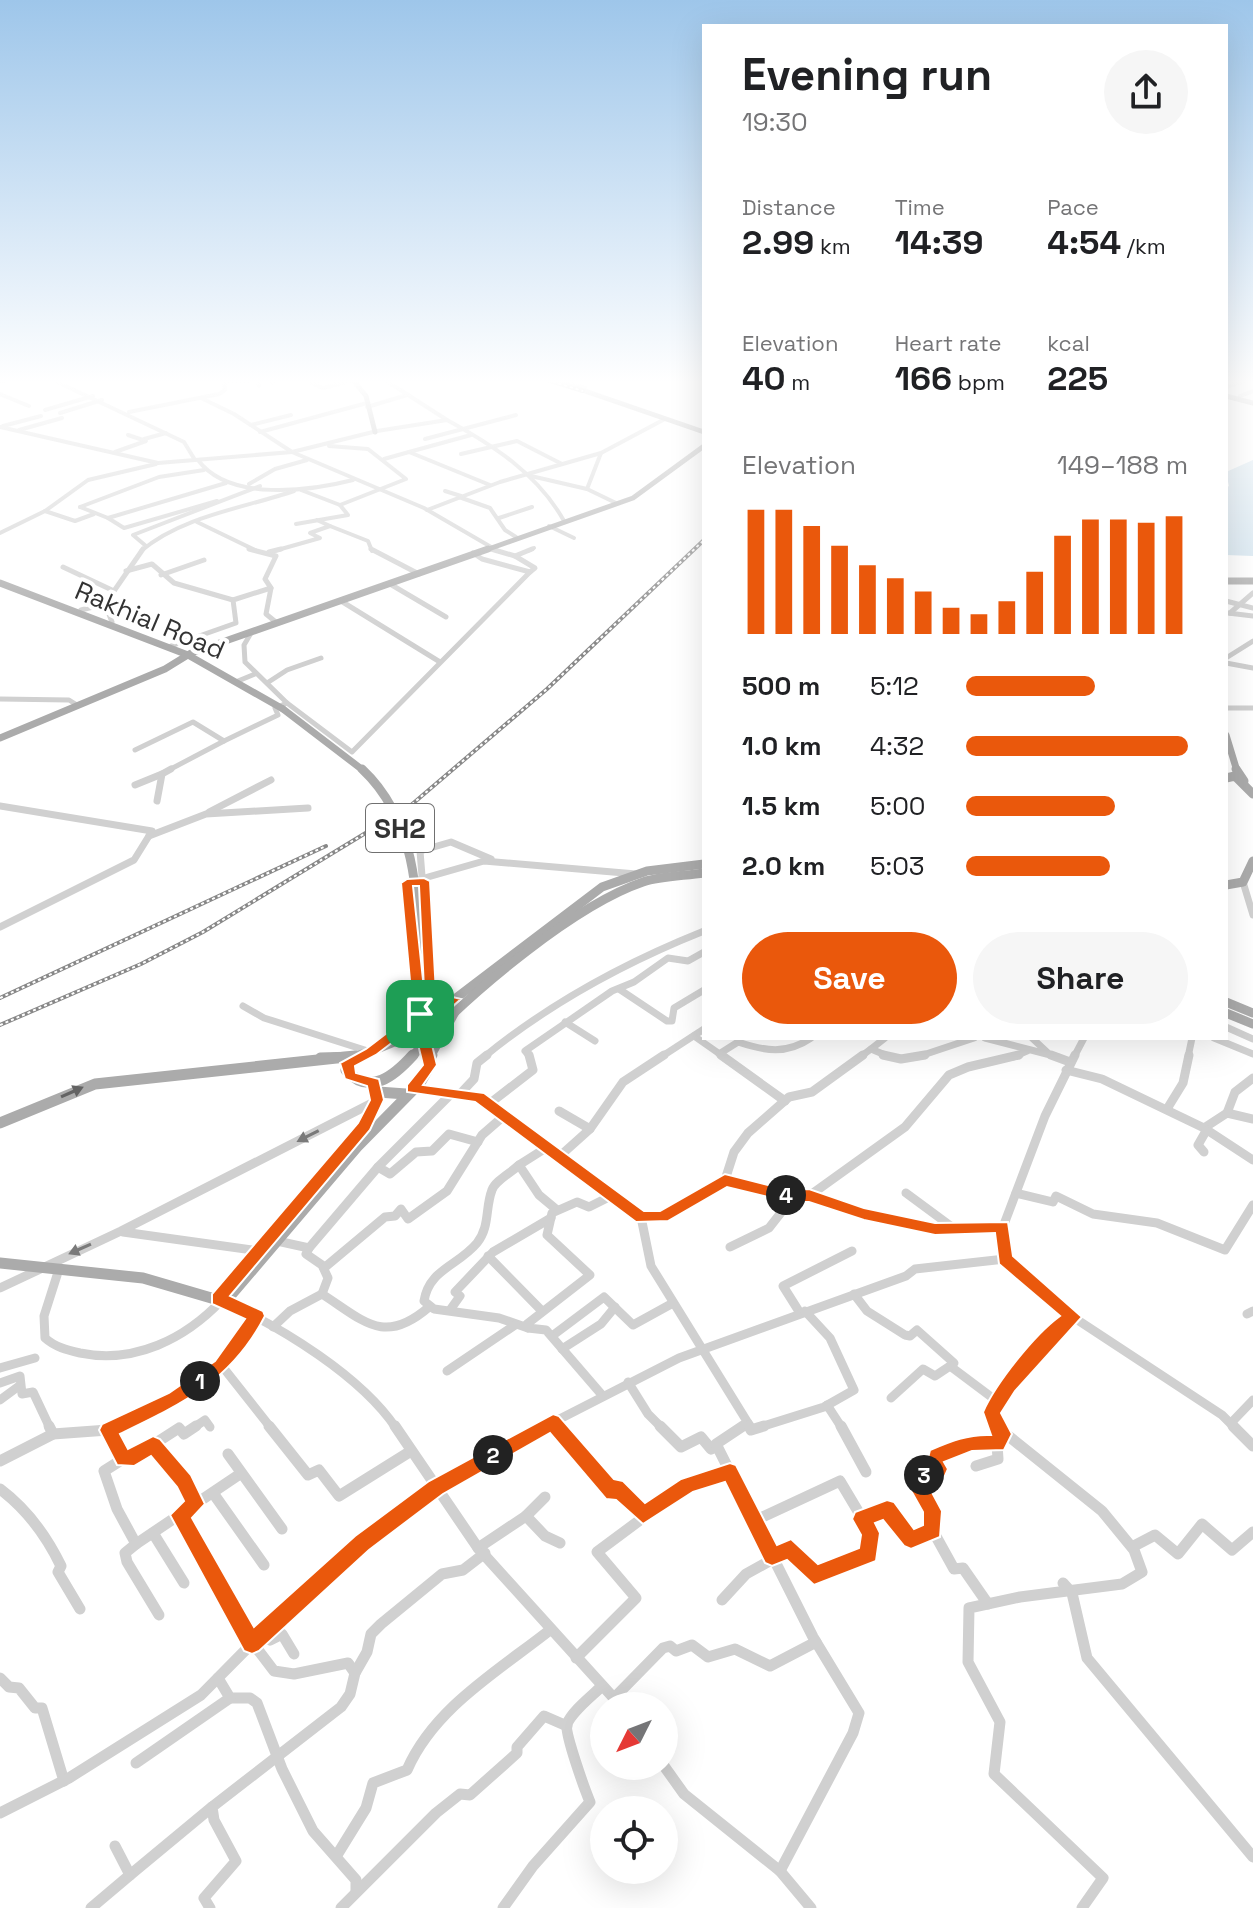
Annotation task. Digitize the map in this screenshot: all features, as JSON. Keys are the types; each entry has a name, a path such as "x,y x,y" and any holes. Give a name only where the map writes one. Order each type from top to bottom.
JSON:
{"main road":[{"path":"0,738 165,669 189,654 419,574 486,547 633,498 673,469"},
{"name":"Rakhial Road","path":"0,582 81,610 189,654"},
{"name":"Rakhial Road","path":"0,582 189,654 283,706"},
{"path":"1228,582 1253,582"},
{"name":"SH2","path":"283,706 376,782 392,809 411,859 425,1013"},
{"path":"1228,743 1234,767 1253,794"},
{"path":"1228,776 1244,781"},
{"path":"1247,880 1253,862"},
{"path":"222,1300 259,1251 357,1136 376,1092 401,1071 455,1004 576,903 602,887 636,874 702,864"},
{"path":"371,1052 425,1013 455,1004 606,896 668,876 702,873"},
{"path":"1228,1003 1253,1013"},
{"path":"222,1300 425,1074 455,1004"},
{"path":"425,1013 433,1030"},
{"path":"407,1035 425,1013"},
{"path":"1228,1014 1253,1024"},
{"path":"0,1123 95,1084 319,1062 371,1052 407,1035 419,1035 424,1040 430,1058"},
{"path":"356,1056 346,1066 350,1076 376,1092 409,1092"},
{"path":"0,1263 129,1276 202,1291 222,1300"}],"street":[{"path":"0,533 45,511 88,480 133,469"},
{"path":"248,484 275,469"},
{"path":"252,632 243,646 243,659 255,674 267,683 283,706 352,752 535,568 515,556 486,547 453,523 427,510 330,469"},
{"path":"340,505 406,479 395,469"},
{"path":"451,469 490,485"},
{"path":"519,469 556,501 564,521"},
{"path":"427,510 490,485 546,469"},
{"path":"587,489 595,469"},
{"path":"146,546 108,518 80,507 159,477 204,470 228,482 294,491"},
{"path":"528,475 587,489 616,503"},
{"path":"81,610 105,604 146,546 197,522 294,491 353,480"},
{"path":"108,518 228,482"},
{"path":"124,528 260,486"},
{"path":"258,503 275,488"},
{"path":"296,524 348,515 340,505 301,490"},
{"path":"445,491 490,508 505,530 516,537"},
{"path":"133,535 221,504 217,501"},
{"path":"499,518 532,507"},
{"path":"45,511 75,521 94,514"},
{"path":"315,519 368,541 371,550 419,574"},
{"path":"197,522 276,556 265,579 271,588 266,614 277,623"},
{"path":"0,525 10,528"},
{"path":"263,553 320,538 310,533 330,526"},
{"path":"549,526 574,538"},
{"path":"515,556 534,548"},
{"path":"473,553 482,559 530,572"},
{"path":"161,575 204,560"},
{"path":"126,571 152,564 161,575 189,590 203,591 225,601 271,588"},
{"path":"63,567 114,591"},
{"path":"390,584 446,617"},
{"path":"1228,613 1239,603 1250,599 1253,593"},
{"path":"168,647 236,623 233,600"},
{"path":"341,601 440,662"},
{"path":"1228,601 1253,608"},
{"path":"105,604 112,622"},
{"path":"1228,613 1253,616"},
{"path":"229,640 243,646"},
{"path":"1228,660 1253,641"},
{"path":"267,683 287,670 321,658"},
{"path":"1228,663 1253,669"},
{"path":"238,681 255,674"},
{"path":"0,699 69,700 77,705"},
{"path":"135,785 278,715 275,709 283,706"},
{"path":"1228,708 1253,708"},
{"path":"135,750 193,722 224,741"},
{"path":"157,801 162,774"},
{"path":"149,836 206,814 234,796 271,780"},
{"path":"0,806 152,831 134,860 0,927"},
{"path":"206,814 308,808"},
{"path":"455,1004 424,996 431,988 420,851 451,842 497,861"},
{"path":"425,1013 407,883 424,881 453,868 497,861 636,874"},
{"path":"1247,880 1253,915"},
{"path":"1228,886 1247,894"},
{"path":"273,1327 290,1311 322,1294 328,1283 324,1268 306,1254 309,1248 378,1167 474,1079 477,1063 549,1007 645,953 702,932"},
{"path":"489,1104 533,1070 531,1058 525,1051 565,1022 640,979 668,958 688,961 702,953"},
{"path":"619,989 656,1016 672,1021 674,1008 702,991"},
{"path":"243,1006 264,1018 371,1052"},
{"path":"565,1022 595,1041"},
{"path":"1228,1028 1253,1039"},
{"path":"561,1155 590,1129 623,1082 702,1030"},
{"path":"694,1036 785,1101"},
{"path":"719,1054 738,1042 768,1053 783,1054 808,1040"},
{"path":"409,1092 479,1097 641,1217 662,1217 725,1180 739,1145 785,1101 804,1091 812,1092 882,1040"},
{"path":"871,1049 894,1060 913,1056 922,1059 969,1040"},
{"path":"994,1040 1043,1055 1048,1053"},
{"path":"1034,1040 1068,1066 1167,1109 1253,1160"},
{"path":"1083,1040 1068,1066 1003,1227 1005,1259 1073,1317 1231,1423 1253,1446"},
{"path":"1167,1109 1183,1083 1192,1040"},
{"path":"1219,1040 1253,1054"},
{"path":"809,1196 823,1181 868,1154 895,1129 905,1127 948,1076 976,1064 1012,1058 1027,1051"},
{"path":"1204,1152 1198,1145 1205,1130 1227,1113 1229,1101 1245,1081 1253,1078"},
{"path":"0,1288 121,1231 376,1092"},
{"path":"559,1111 590,1129"},
{"path":"1227,1113 1253,1119"},
{"path":"324,1268 385,1217 395,1216 401,1209 408,1219 442,1196 460,1175 478,1142 505,1115"},
{"path":"378,1167 390,1174 416,1152 432,1151 449,1134 478,1142"},
{"path":"429,1307 423,1296 433,1275 479,1239 492,1203 492,1189 519,1165 549,1146"},
{"path":"519,1165 554,1214"},
{"path":"725,1180 794,1196 809,1196 918,1226 1003,1227"},
{"path":"906,1193 952,1227"},
{"path":"1016,1193 1053,1202 1056,1196 1106,1217 1157,1223 1225,1250 1252,1208"},
{"path":"450,1310 460,1296 455,1292 475,1275 488,1256 522,1232 577,1202 589,1207 613,1195"},
{"path":"730,1247 769,1228 794,1196"},
{"path":"528,1328 529,1319 590,1275 547,1235 554,1214"},
{"path":"641,1217 651,1266 751,1430 827,1405 854,1390 822,1325 803,1312 783,1286 852,1251"},
{"path":"121,1231 259,1251"},
{"path":"277,1241 309,1248"},
{"path":"488,1256 541,1310"},
{"path":"0,1813 64,1781 201,1695 263,1632 362,1543 436,1487 553,1422 628,1382 803,1312 906,1276 915,1269 1005,1259"},
{"path":"59,1269 44,1316 45,1338 50,1345 89,1356 129,1355 174,1338 205,1321 222,1300 257,1316 339,1371 389,1417 482,1550 608,1692"},
{"path":"322,1294 386,1332 399,1330 429,1307 499,1318 515,1325 546,1330 602,1395"},
{"path":"854,1294 867,1311 905,1335 910,1336 917,1330 954,1363 935,1376 923,1369 891,1398"},
{"path":"552,1336 604,1297 633,1325 673,1303"},
{"path":"562,1349 601,1324 615,1307"},
{"path":"0,1461 53,1434 108,1430 176,1398 222,1366 257,1316"},
{"path":"976,1466 998,1459 1000,1439 992,1412 998,1402 1059,1327 1073,1317"},
{"path":"447,1371 515,1325"},
{"path":"0,1368 35,1358"},
{"path":"222,1366 308,1475 319,1470 339,1496 411,1451"},
{"path":"950,1366 998,1402"},
{"path":"0,1383 20,1376 22,1394 33,1392 53,1434"},
{"path":"628,1382 648,1414 681,1447 701,1437 711,1449 748,1423"},
{"path":"0,1400 19,1386"},
{"path":"1231,1423 1253,1400"},
{"path":"827,1405 855,1447 866,1472"},
{"path":"136,1544 119,1517 115,1492 104,1471 123,1459 134,1457 179,1428 184,1434 205,1420 210,1427"},
{"path":"553,1422 613,1493 617,1487 643,1515"},
{"path":"108,1430 123,1459"},
{"path":"988,1604 963,1568 954,1569 933,1531 933,1511 915,1480 938,1469 934,1462 937,1456 972,1443 1000,1439 1113,1520 1139,1557 1142,1572 1122,1584 1067,1588 969,1608 968,1662 1000,1722 994,1774 1103,1878 1082,1908"},
{"path":"153,1445 184,1481 195,1504"},
{"path":"717,1446 816,1642 854,1700 859,1713 853,1733 780,1871"},
{"path":"228,1454 282,1529"},
{"path":"576,1658 636,1598 597,1552 687,1485 730,1472"},
{"path":"159,1615 127,1562 125,1553 240,1474"},
{"path":"722,1600 746,1574 772,1556 791,1549 814,1575 869,1554 871,1533 840,1481 754,1521"},
{"path":"0,1489 21,1505 51,1545 61,1566 58,1572 80,1609"},
{"path":"213,1493 264,1565"},
{"path":"91,1908 212,1807 341,1707 350,1694 371,1634 442,1574 463,1570 545,1497"},
{"path":"862,1519 887,1509 911,1540 933,1531"},
{"path":"180,1515 252,1644 274,1671 285,1675 348,1663 355,1673"},
{"path":"526,1516 545,1536 560,1543"},
{"path":"1132,1547 1155,1535 1178,1554 1202,1524 1232,1550 1251,1538"},
{"path":"153,1533 184,1583"},
{"path":"1067,1588 1087,1658 1253,1857"},
{"path":"337,1855 366,1808 373,1783 407,1770 418,1745 439,1718 550,1630"},
{"path":"263,1632 270,1640 282,1634 294,1654"},
{"path":"626,1692 663,1648 670,1646 676,1651 692,1645 708,1657 735,1649 770,1666 816,1642"},
{"path":"0,1678 9,1687 19,1688 35,1708 42,1708 64,1781"},
{"path":"218,1678 230,1698"},
{"path":"567,1726 602,1686"},
{"path":"136,1763 230,1698 250,1698 257,1703 313,1831 356,1880 356,1891"},
{"path":"341,1908 356,1891 367,1886 436,1813 460,1794 470,1795 517,1753 517,1747 544,1716 567,1726 576,1752 574,1765 590,1802 563,1835 537,1859 503,1908"},
{"path":"674,1780 684,1794 780,1871 811,1908"},
{"path":"210,1908 204,1898 236,1861 214,1820 212,1807"},
{"path":"115,1846 130,1875"}],"water":[{"path":"1253,469 1253,556 1228,555 1228,471"}],"railway":[{"path":"0,1025 141,964 203,932 410,806 547,689 702,542"},
{"path":"0,998 326,846"}],"route":[{"path":"424,881 431,988 428,997 454,999 429,1019 433,1030 424,1040 430,1065 412,1089 479,1097 559,1153 641,1217 662,1217 725,1180 788,1196 809,1196 864,1214 935,1229 980,1225 1003,1227 1005,1259 1073,1317 1059,1327 1009,1385 992,1412 997,1429 1002,1434 997,1444 972,1443 954,1448 937,1456 934,1462 938,1469 915,1480 933,1511 933,1531 911,1540 887,1509 862,1519 871,1533 869,1554 814,1575 791,1549 772,1556 730,1472 687,1485 643,1515 617,1487 613,1493 553,1422 436,1487 362,1543 297,1598 252,1644 223,1597 180,1515 195,1504 184,1481 153,1445 134,1457 123,1459 108,1430 176,1398 222,1366 257,1316 218,1299 349,1146 364,1126 377,1100 374,1083 350,1076 346,1066 356,1056 371,1052 420,1014 407,883 424,881"}]}
